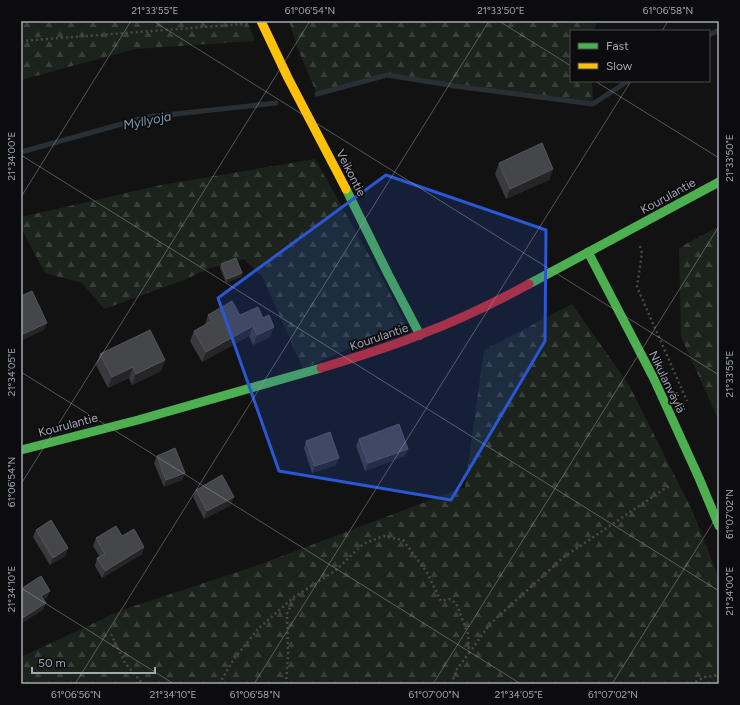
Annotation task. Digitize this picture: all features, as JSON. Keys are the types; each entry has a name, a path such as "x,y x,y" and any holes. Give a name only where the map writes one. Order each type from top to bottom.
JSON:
{"street":[{"name":"Veikontie","path":"262,22 288,78 338,172 420,335"},
{"name":"Kourulantie","path":"21,450 138,420 286,379 362,356 420,335 495,302 719,182"},
{"name":"Nikulanväylä","path":"588,252 654,379 719,526"}],"path":[{"path":"21,41 262,22"},
{"path":"634,228 642,253 637,288 689,405"},
{"path":"451,684 457,669 490,624 564,557 670,485"},
{"path":"218,684 234,659 258,628 294,598 335,571 363,544 384,536 403,540 426,570 441,601 449,599 456,603 468,634 469,653"},
{"path":"286,684 288,655 287,614 294,598"},
{"path":"111,634 125,663 144,684"},
{"path":"691,684 705,677 719,675"}],"highlighted area":[{"path":"386,175 546,230 545,341 451,500 279,471 218,298"}],"green space":[{"path":"21,21 247,21 255,41 135,49 21,80"},
{"path":"289,21 597,21 594,30 570,30 570,82 592,82 593,104 455,86 387,75 317,94 297,47"},
{"path":"315,159 406,324 303,369 262,276 244,259 208,269 184,280 104,309 82,283 45,273 21,228 21,217 161,185"},
{"path":"719,226 719,421 681,337 679,248"},
{"path":"572,304 629,385 692,510 719,578 719,684 21,684 21,657 122,610 261,564 465,487 484,350"}],"building":[{"path":"542,143 553,169 510,189 499,163"},
{"path":"236,258 242,273 227,279 221,264"},
{"path":"32,291 47,323 21,335 21,296"},
{"path":"232,301 240,315 258,307 263,318 269,315 274,327 257,335 253,326 206,352 194,331 212,321 208,315"},
{"path":"150,330 165,360 136,374 133,367 112,377 100,354"},
{"path":"399,424 408,449 368,463 359,439"},
{"path":"330,432 339,458 315,466 306,441"},
{"path":"175,448 185,473 166,480 157,456"},
{"path":"222,475 234,497 207,511 196,490"},
{"path":"51,520 68,548 53,558 36,530"},
{"path":"116,526 122,536 134,529 144,547 105,571 97,558 105,554 96,538"},
{"path":"41,576 50,591 41,596 46,603 21,619 21,589"}],"waterway":[{"path":"710,34 719,30"},
{"path":"317,94 387,75 455,86 593,104 626,82"},
{"name":"Myllyoja","path":"21,152 147,117 276,103"}],"traffic: fast":[{"path":"529,284 719,182"},
{"path":"346,189 420,335"},
{"path":"588,252 654,379 719,526"},
{"path":"21,450 138,420 321,368"}],"traffic: slow":[{"path":"261,21 288,78 346,189"}],"traffic: jam":[{"path":"321,368 383,349 433,330 529,284"}]}
